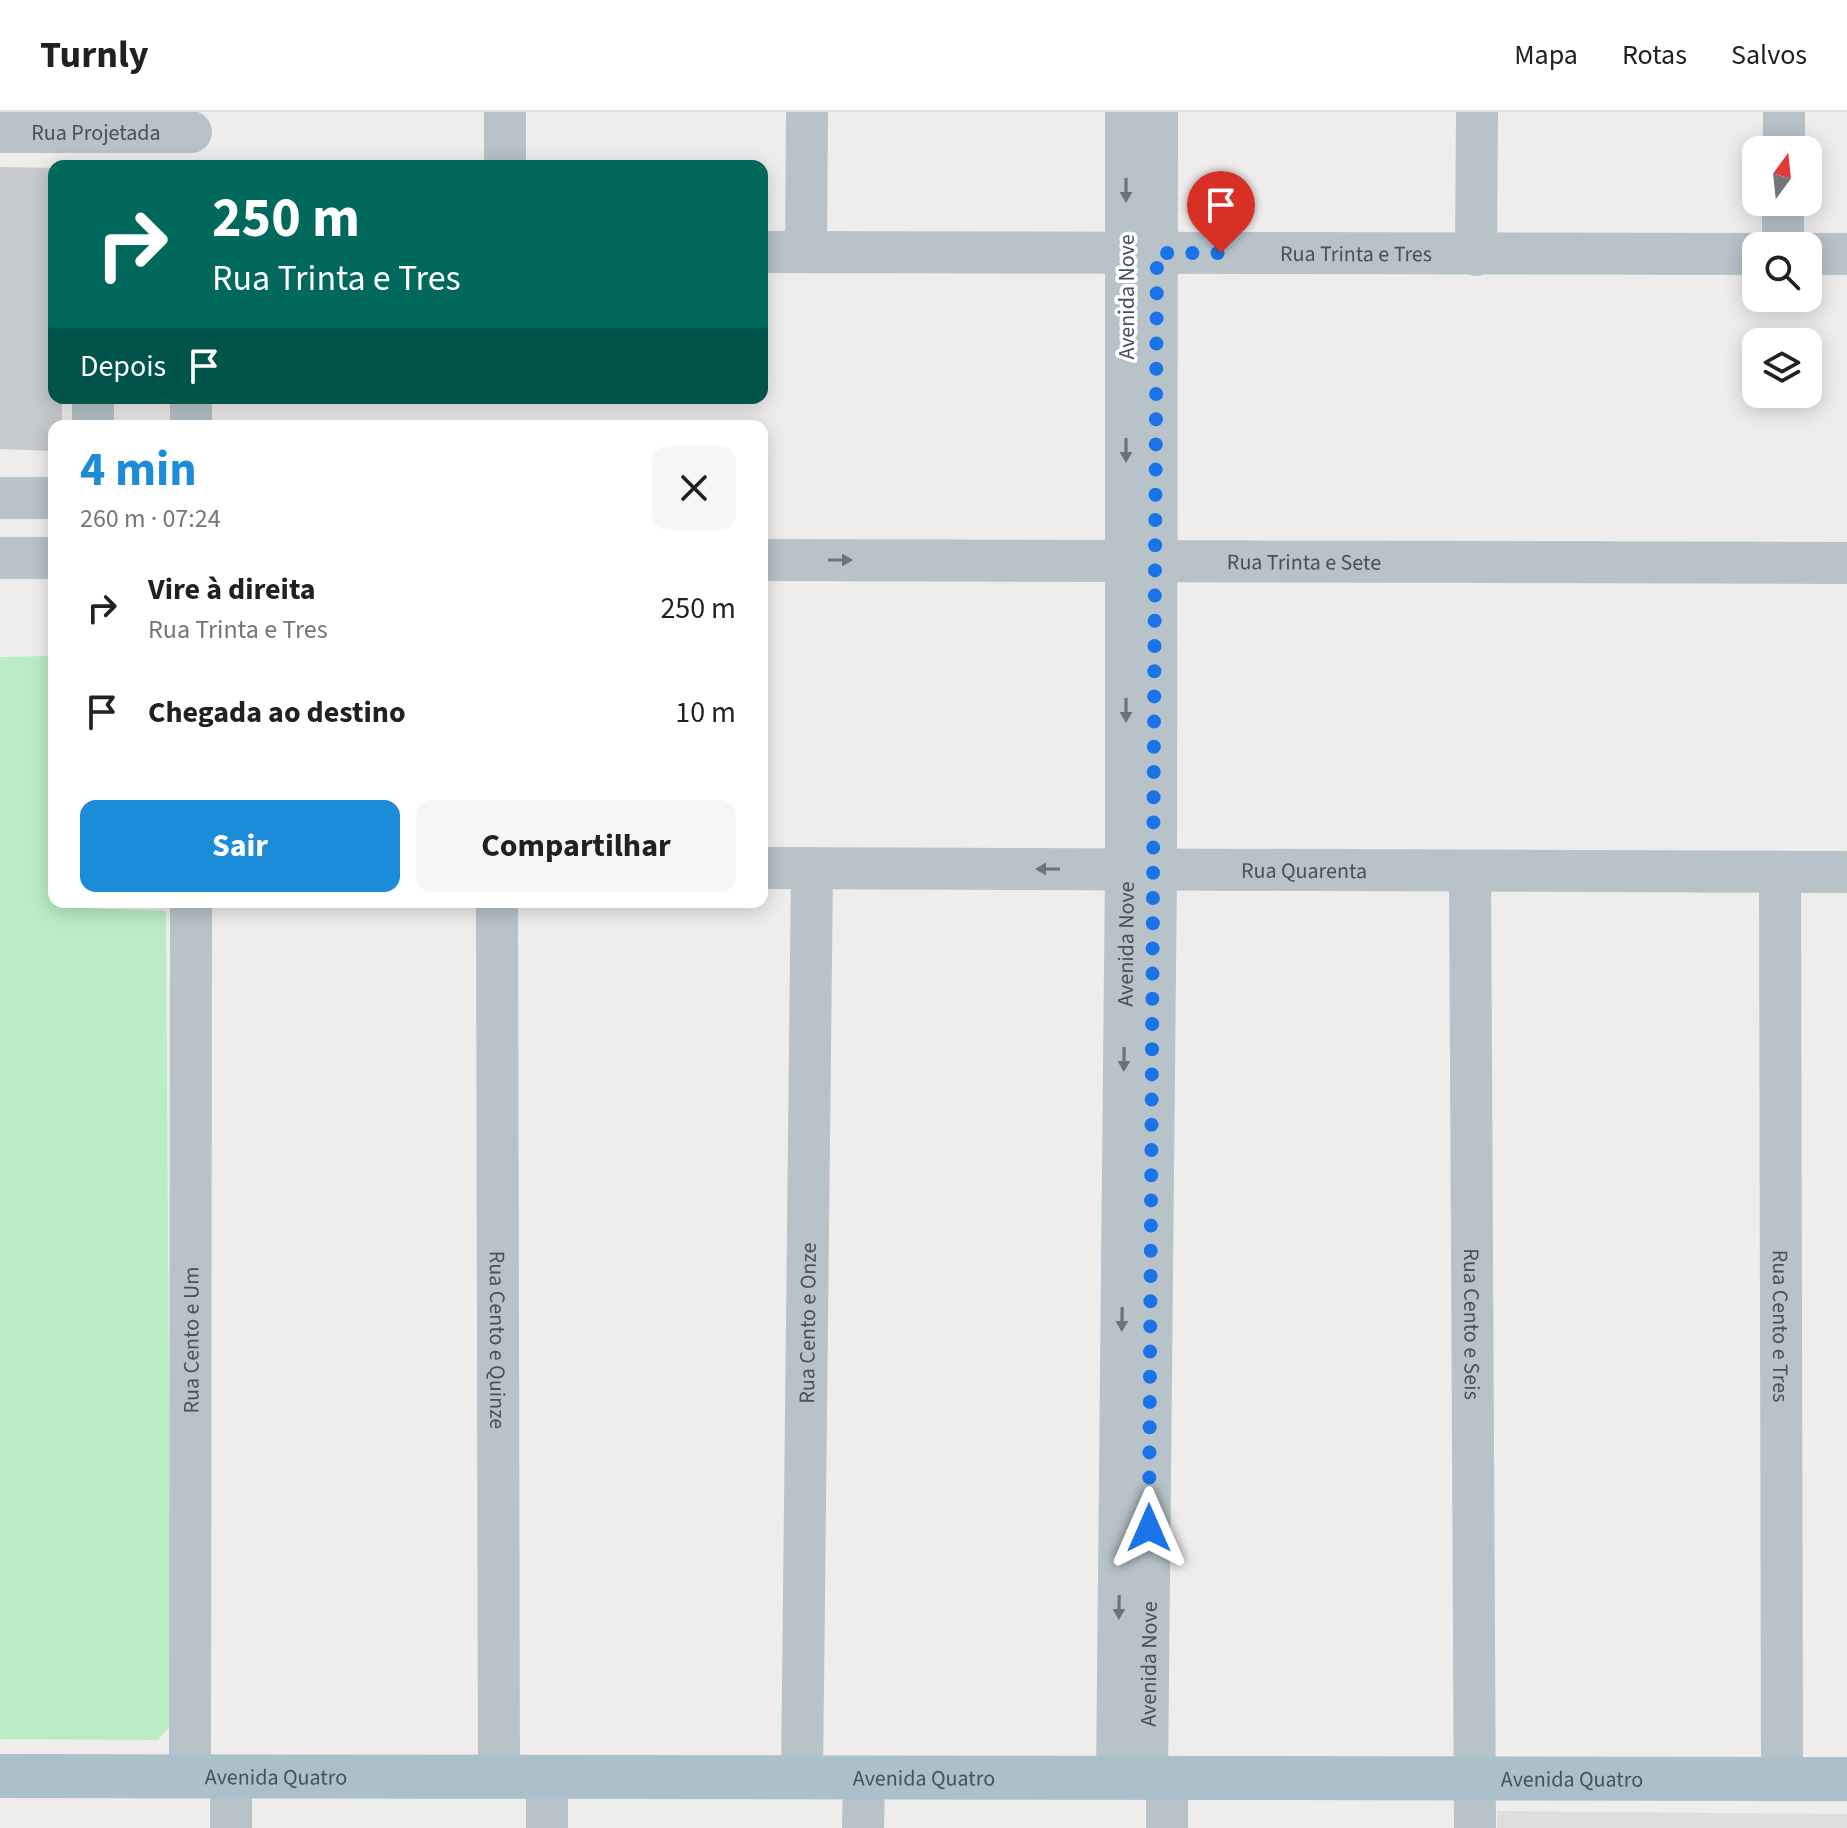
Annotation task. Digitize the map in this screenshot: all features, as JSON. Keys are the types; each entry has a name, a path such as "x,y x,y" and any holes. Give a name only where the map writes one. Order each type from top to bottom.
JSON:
{"main road":[{"name":"Avenida Quatro","path":"0,1776 1847,1779"}],"street":[{"path":"505,112 505,160"},
{"path":"806,252 807,112"},
{"name":"Avenida Nove","path":"1126,112 1142,253"},
{"name":"Avenida Nove","path":"1157,112 1142,253 1144,1778 1167,1828"},
{"path":"1476,255 1477,112"},
{"path":"1784,112 1784,136"},
{"name":"Rua Projetada","path":"0,132 191,137"},
{"name":"Rua Trinta e Tres","path":"768,252 1742,254"},
{"path":"1822,254 1847,254"},
{"path":"0,498 48,498"},
{"path":"0,558 48,558"},
{"name":"Rua Trinta e Sete","path":"768,560 1847,563"},
{"name":"Rua Quarenta","path":"768,868 1847,872"},
{"name":"Rua Cento e Onze","path":"802,1777 812,868"},
{"name":"Rua Cento e Seis","path":"1470,872 1475,1828"},
{"name":"Rua Cento e Tres","path":"1780,872 1782,1779"},
{"name":"Rua Cento e Um","path":"191,908 211,1776 231,1828"},
{"name":"Rua Cento e Quinze","path":"497,908 499,1777"},
{"path":"547,1777 547,1828"},
{"path":"863,1828 864,1777"}],"shaded area":[{"path":"1497,1811 1847,1814 1847,1828 1497,1828"}],"green space":[{"path":"48,656 48,908 166,911 171,1725 158,1740 0,1739 0,657"}],"building":[{"path":"0,167 48,168 48,404 62,404 62,420 48,420 48,451 0,449"}],"route":[{"path":"1149,1528 1156,840 1157,253 1221,253"}]}
